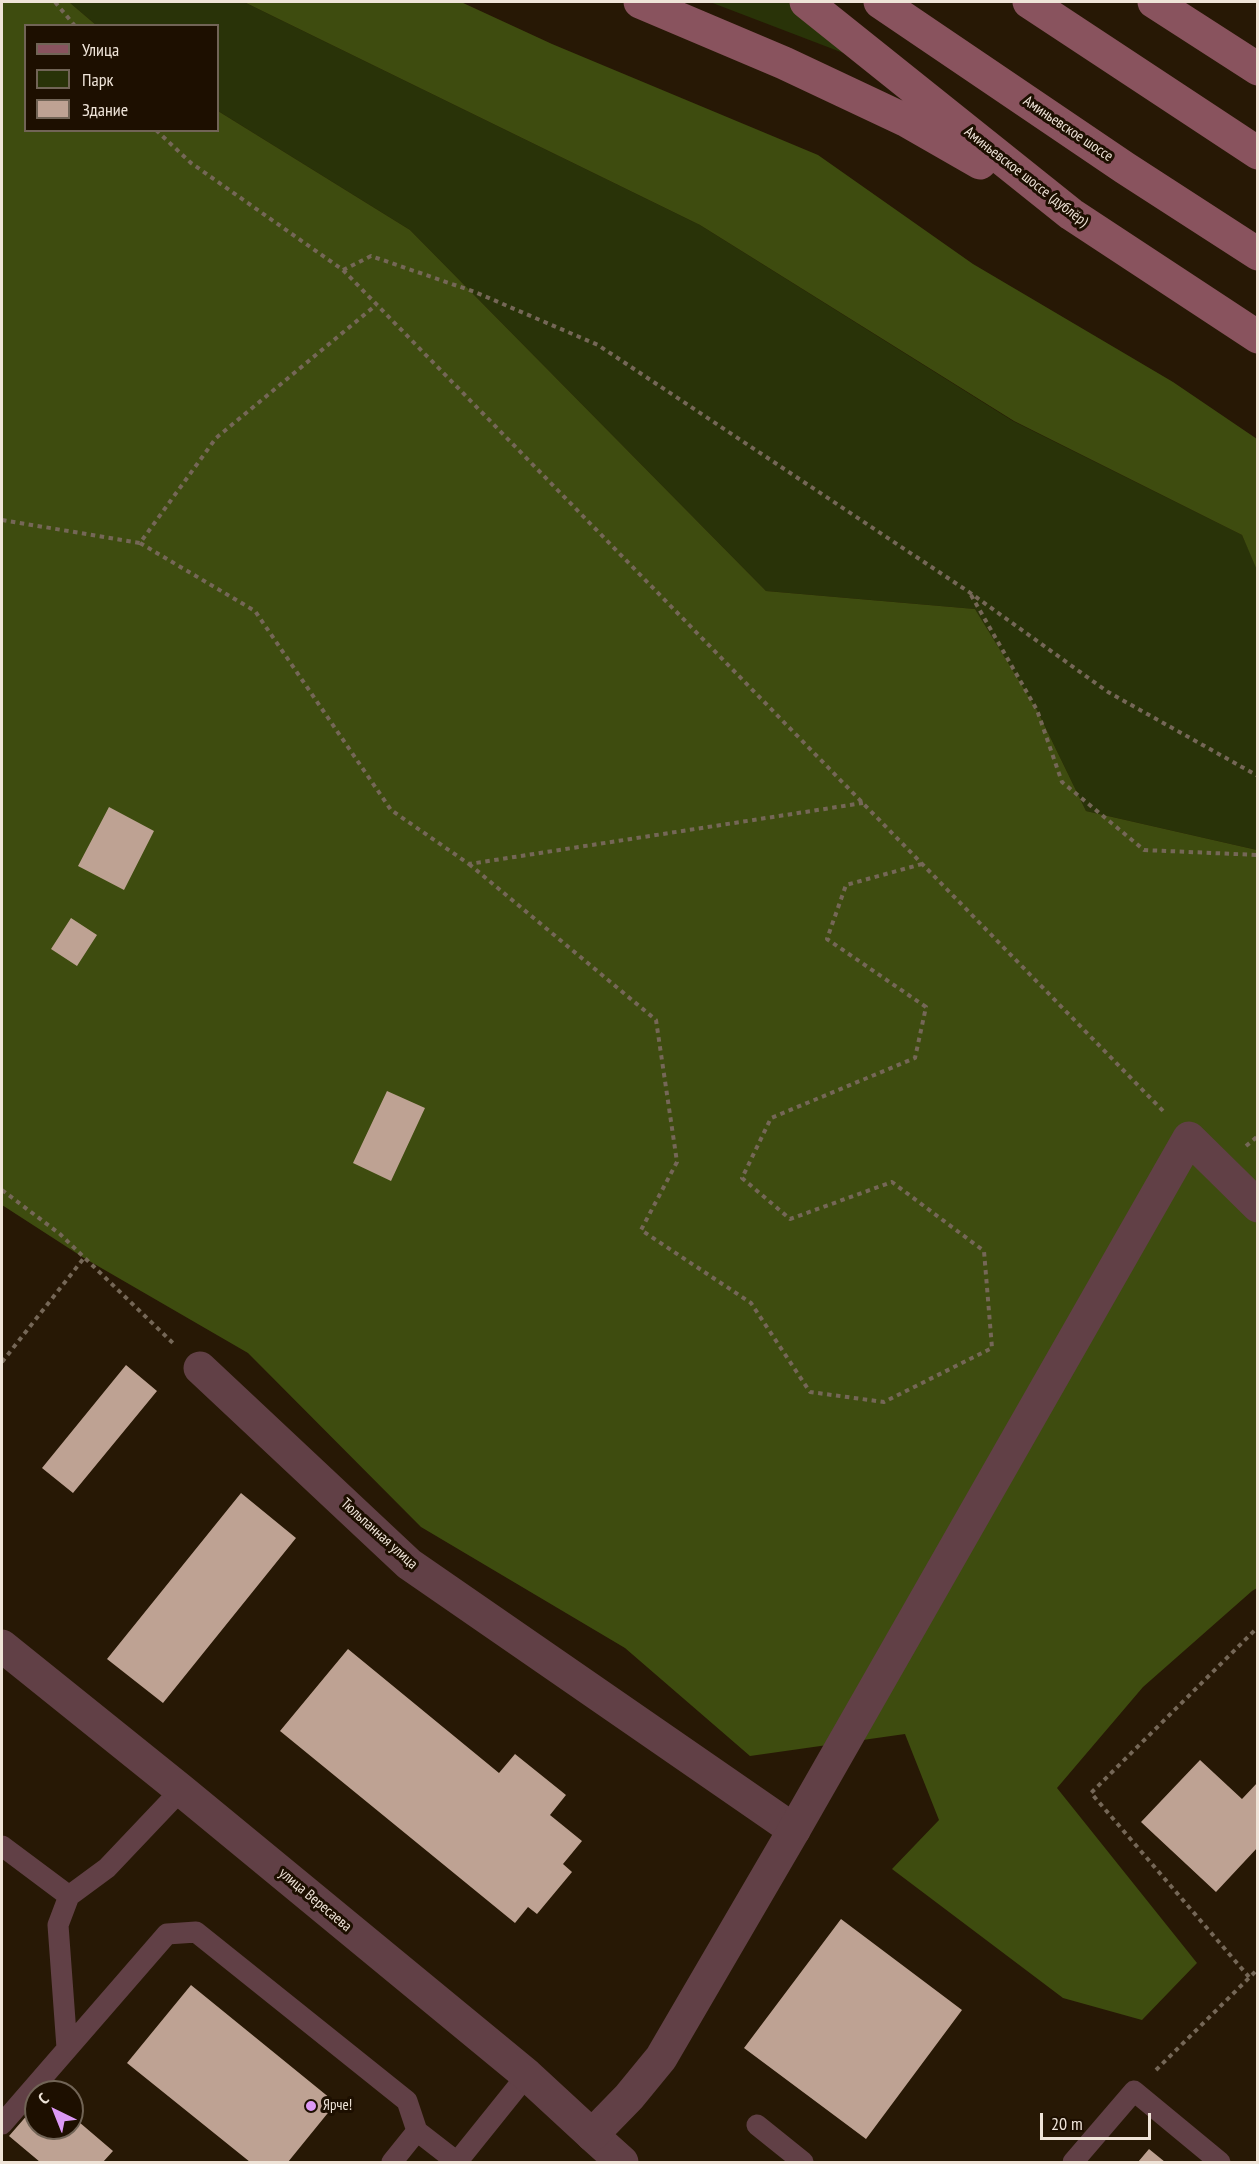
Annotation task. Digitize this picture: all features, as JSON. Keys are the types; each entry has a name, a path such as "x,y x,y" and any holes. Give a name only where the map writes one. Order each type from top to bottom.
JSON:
{"main road":[{"path":"640,2 784,63 905,120 1071,214"},
{"name":"Аминьевское шоссе (дублёр)","path":"806,2 1071,214 1257,337"},
{"name":"Аминьевское шоссе","path":"880,2 1125,168 1257,254"},
{"path":"1029,2 1257,153"},
{"path":"1154,2 1257,69"}],"street":[{"path":"591,2135 629,2097 661,2058 794,1830 1189,1138 1257,1206"},
{"name":"Тюльпанная улица","path":"200,1368 409,1564 794,1830"},
{"name":"улица Вересаева","path":"2,1646 527,2075 622,2163"}],"lane":[{"path":"67,2048 57,1925 69,1896 107,1868 181,1790"},
{"path":"2,1846 69,1896"},
{"path":"2,2124 167,1934 196,1932 407,2101 417,2131 457,2162 527,2075"},
{"path":"1073,2163 1134,2091 1220,2163"},
{"path":"757,2125 803,2163"},
{"path":"392,2163 417,2131"}],"path":[{"path":"55,2 73,24"},
{"path":"158,132 191,162 343,270 1189,1138"},
{"path":"343,270 371,256 475,292 598,345 969,592 1108,692 1257,776"},
{"path":"140,543 216,438 376,304"},
{"path":"2,519 140,543 255,611 391,810 469,864 656,1020 677,1162 640,1230 751,1303 810,1392 884,1402 992,1348 984,1251 892,1182 790,1219 742,1178 771,1118 915,1058 926,1007 827,939 846,885 921,864"},
{"path":"969,592 1037,710 1062,782 1144,850 1257,855"},
{"path":"469,864 862,803"},
{"path":"2,1190 60,1234 200,1368"},
{"path":"2,1362 84,1258"},
{"path":"1249,1977 1091,1793 1257,1627"},
{"path":"1134,2091 1257,1969"}],"green space":[{"path":"2,2 69,2 95,24 24,24 24,132 219,132 219,112 410,230 766,591 975,609 1037,710 1086,811 1257,850 1257,1588 1143,1687 1057,1788 1197,1963 1142,2020 1063,1998 892,1869 939,1820 905,1734 750,1756 625,1648 421,1527 248,1353 84,1258 2,1205"},
{"path":"69,2 244,2 700,225 1013,421 1242,535 1258,570 1257,850 1086,811 1037,710 975,609 766,591 410,230 219,112 219,24 95,24"},
{"path":"244,2 461,2 552,44 818,155 973,264 1173,382 1257,439 1257,570 1242,535 1014,421 700,225"},
{"path":"710,2 788,2 854,49 846,54"}],"building":[{"path":"109,807 154,831 124,890 78,866"},
{"path":"71,918 97,935 77,966 51,949"},
{"path":"387,1091 425,1108 391,1181 353,1163"},
{"path":"126,1365 157,1391 73,1493 42,1468"},
{"path":"241,1493 296,1538 163,1703 107,1659"},
{"path":"348,1649 499,1773 515,1754 566,1795 550,1815 582,1841 563,1864 572,1872 537,1914 528,1907 515,1923 280,1731"},
{"path":"1200,1760 1242,1799 1258,1782 1258,1847 1216,1892 1141,1822"},
{"path":"841,1919 962,2010 866,2139 744,2048"},
{"path":"191,1985 336,2103 288,2162 250,2162 127,2063"},
{"path":"24,2119 24,2140 84,2140 84,2126 113,2151 103,2162 40,2162 9,2136"},
{"path":"1149,2149 1165,2162 1138,2162"}],"place":[{"name":"Ярче!","path":"311,2106"}]}
